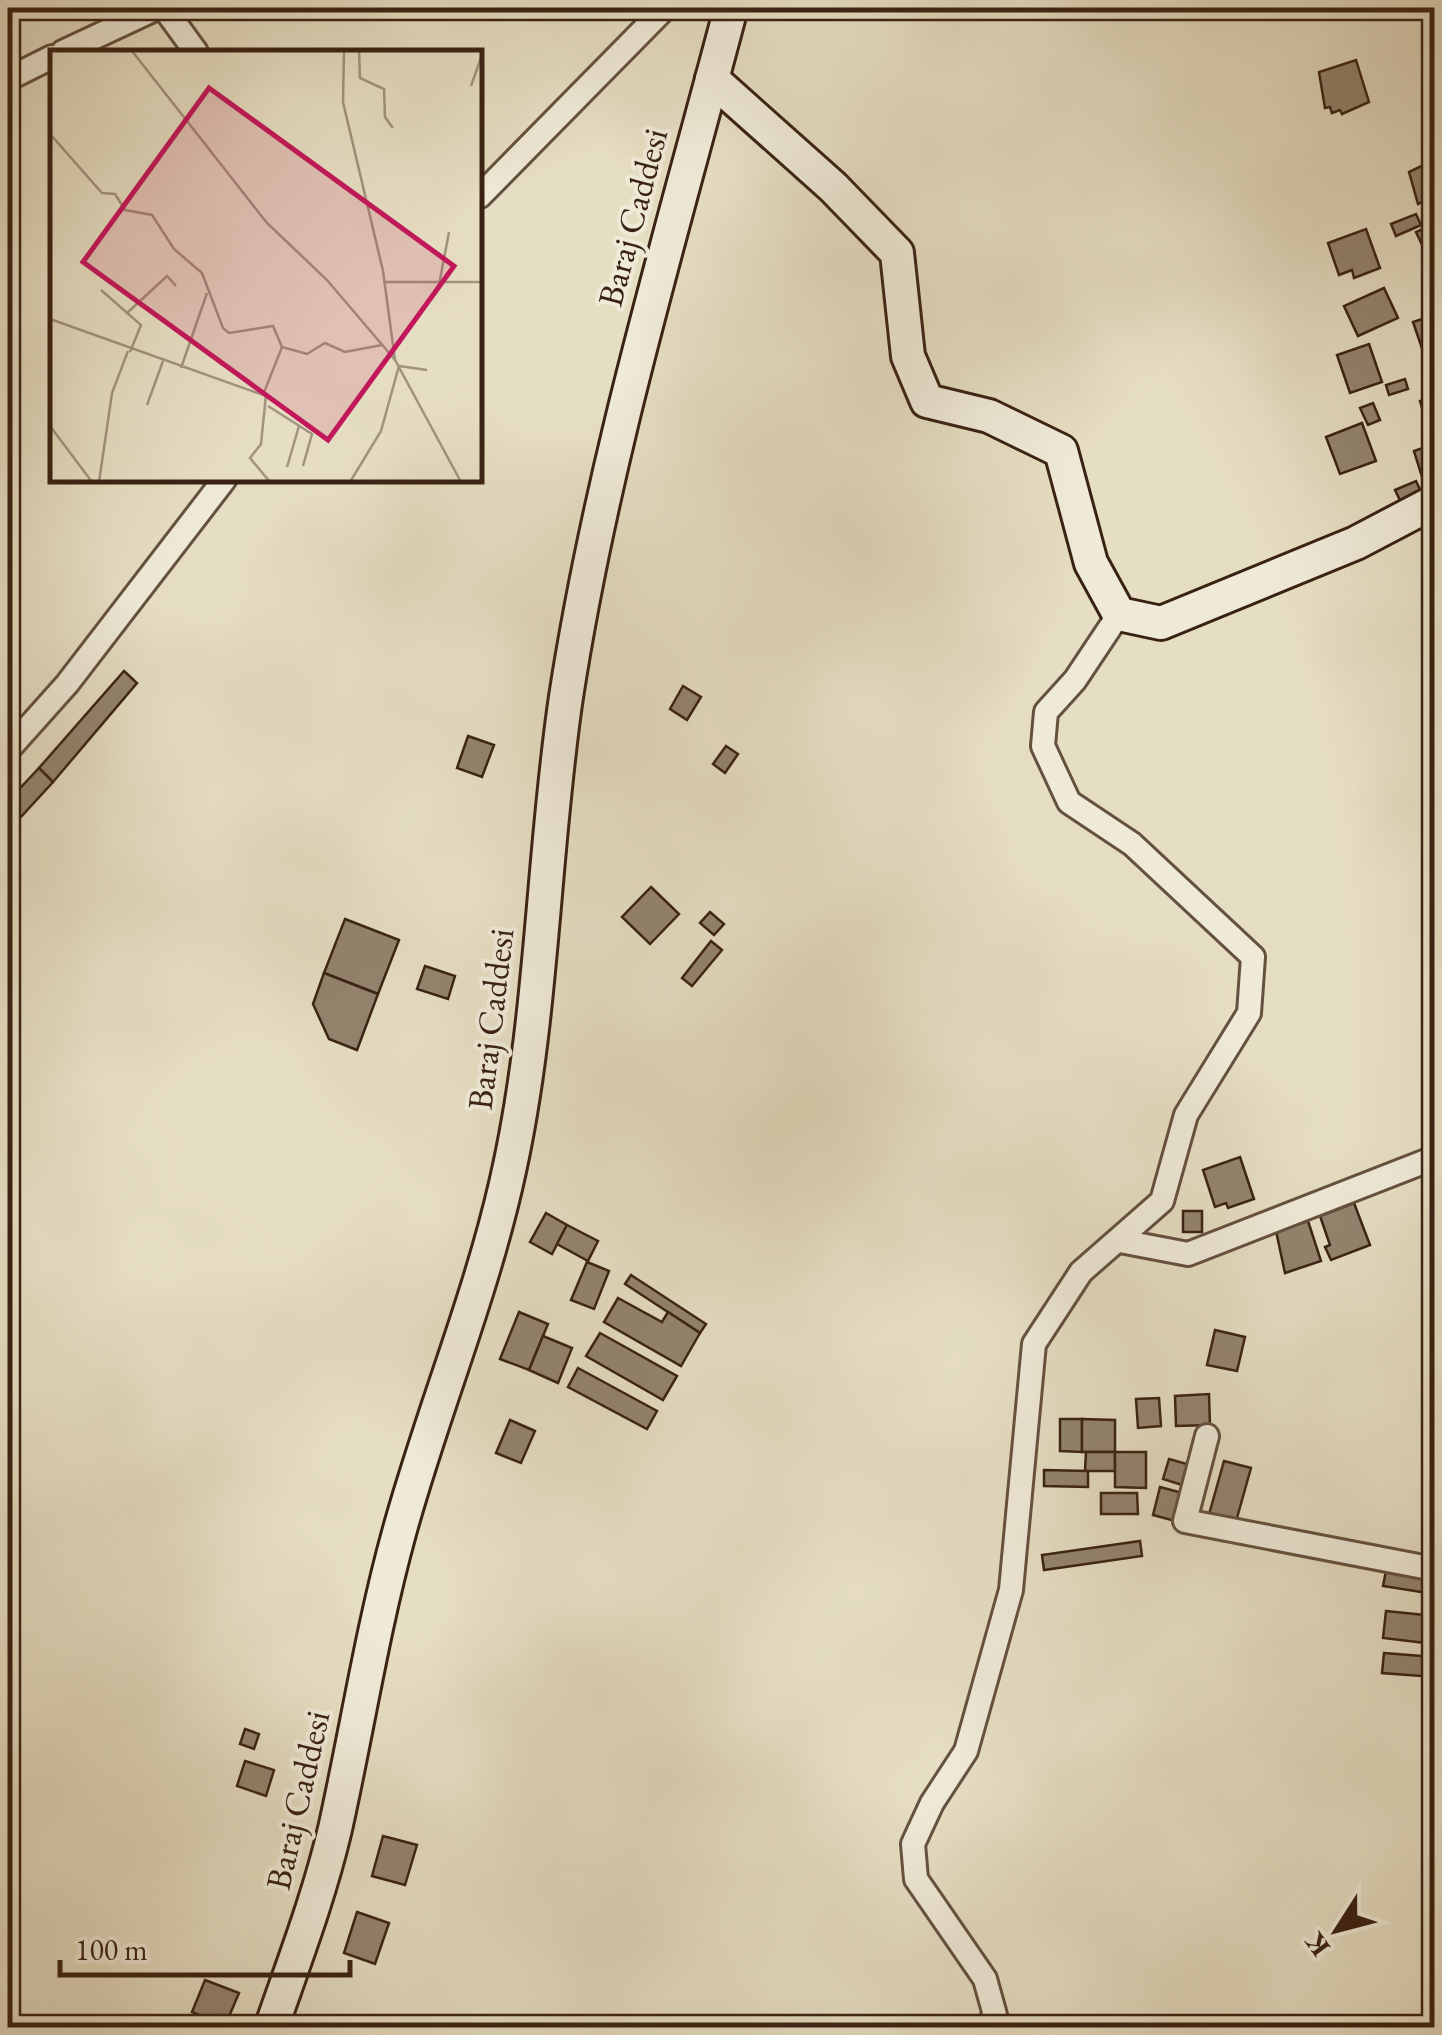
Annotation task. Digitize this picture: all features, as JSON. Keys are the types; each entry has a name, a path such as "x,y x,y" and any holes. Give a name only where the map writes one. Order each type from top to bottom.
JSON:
{"main road":[{"name":"Baraj Caddesi","path":"272,2028 330,1845 378,1611 401,1525 506,1186 527,1067 566,701 578,633 640,343 731,8"},
{"path":"712,79 833,187 898,253 908,356 927,400 990,416 1061,451 1091,563 1118,614 1161,623 1356,543 1434,502"}],"street":[{"path":"66,50 160,8 194,50"},
{"path":"482,194 665,8"},
{"path":"8,79 50,58"},
{"path":"8,750 67,684 222,482"},
{"path":"986,2028 994,2015 985,1980 916,1878 913,1844 932,1803 966,1750 1011,1590 1034,1344 1080,1272 1120,1241 1162,1200 1186,1115 1249,1013 1253,957 1132,844 1069,802 1043,746 1046,712 1075,680 1118,614"},
{"path":"1120,1241 1188,1254 1434,1158"},
{"path":"1207,1436 1185,1520 1434,1568"}],"building":[{"path":"1356,60 1369,102 1342,114 1340,110 1332,113 1330,107 1325,108 1319,72"},
{"path":"1434,160 1434,197 1418,204 1409,172"},
{"path":"1416,214 1421,225 1396,236 1391,224"},
{"path":"1434,224 1434,268 1433,268 1416,232"},
{"path":"1366,229 1380,268 1354,278 1352,270 1339,275 1328,243"},
{"path":"1384,288 1398,318 1358,336 1344,306"},
{"path":"1434,315 1434,364 1428,366 1413,322"},
{"path":"1369,344 1382,382 1350,393 1337,355"},
{"path":"1405,379 1408,389 1389,395 1386,385"},
{"path":"1434,397 1434,436 1431,437 1420,401"},
{"path":"1373,403 1380,420 1368,425 1360,408"},
{"path":"1362,423 1376,461 1340,474 1326,437"},
{"path":"1434,444 1434,490 1427,493 1414,451"},
{"path":"1416,481 1426,502 1405,511 1395,490"},
{"path":"124,671 137,683 53,782 39,768"},
{"path":"683,686 701,697 687,720 670,709"},
{"path":"468,736 494,745 482,777 457,768"},
{"path":"726,746 738,754 725,773 713,764"},
{"path":"39,768 53,782 8,831 8,801"},
{"path":"651,887 679,914 650,944 622,917"},
{"path":"710,912 724,924 714,935 700,923"},
{"path":"345,919 399,940 378,994 324,973"},
{"path":"711,941 722,950 692,986 682,978"},
{"path":"425,966 455,976 448,999 417,989"},
{"path":"324,973 378,994 357,1050 329,1039 313,1004"},
{"path":"1240,1157 1254,1199 1228,1208 1226,1203 1215,1207 1203,1170"},
{"path":"1354,1203 1370,1245 1331,1260 1320,1216"},
{"path":"1183,1211 1202,1211 1202,1232 1183,1232"},
{"path":"546,1213 567,1225 552,1254 530,1242"},
{"path":"1308,1221 1321,1261 1285,1273 1276,1231"},
{"path":"567,1225 598,1241 588,1261 557,1244"},
{"path":"587,1262 609,1271 594,1309 571,1300"},
{"path":"631,1275 706,1324 700,1333 625,1284"},
{"path":"618,1298 662,1322 668,1312 700,1333 681,1366 604,1322"},
{"path":"519,1312 548,1324 529,1370 500,1359"},
{"path":"1215,1330 1245,1337 1237,1371 1207,1365"},
{"path":"600,1333 677,1376 663,1400 586,1356"},
{"path":"543,1336 572,1348 558,1383 529,1370"},
{"path":"578,1368 657,1411 647,1429 568,1387"},
{"path":"1209,1394 1210,1425 1176,1426 1175,1396"},
{"path":"1159,1398 1161,1426 1138,1428 1136,1399"},
{"path":"1060,1419 1082,1419 1082,1452 1060,1451"},
{"path":"1082,1419 1115,1420 1115,1452 1082,1452"},
{"path":"510,1420 535,1431 521,1463 496,1453"},
{"path":"1086,1452 1115,1452 1115,1471 1085,1471"},
{"path":"1115,1452 1146,1452 1146,1488 1115,1487"},
{"path":"1169,1459 1194,1466 1188,1487 1163,1479"},
{"path":"1224,1461 1251,1468 1235,1525 1208,1518"},
{"path":"1044,1470 1088,1471 1088,1487 1044,1486"},
{"path":"1160,1487 1186,1494 1179,1522 1153,1515"},
{"path":"1101,1493 1137,1493 1138,1514 1101,1514"},
{"path":"1140,1541 1142,1556 1044,1570 1042,1555"},
{"path":"1386,1571 1434,1578 1434,1594 1383,1586"},
{"path":"1386,1611 1434,1616 1434,1644 1383,1638"},
{"path":"1384,1653 1434,1657 1434,1677 1382,1673"},
{"path":"245,1729 259,1734 254,1749 240,1744"},
{"path":"245,1761 274,1770 266,1796 237,1786"},
{"path":"383,1836 417,1845 405,1885 372,1876"},
{"path":"357,1912 389,1923 375,1964 344,1953"},
{"path":"205,1980 239,1993 225,2026 192,2012"}]}
